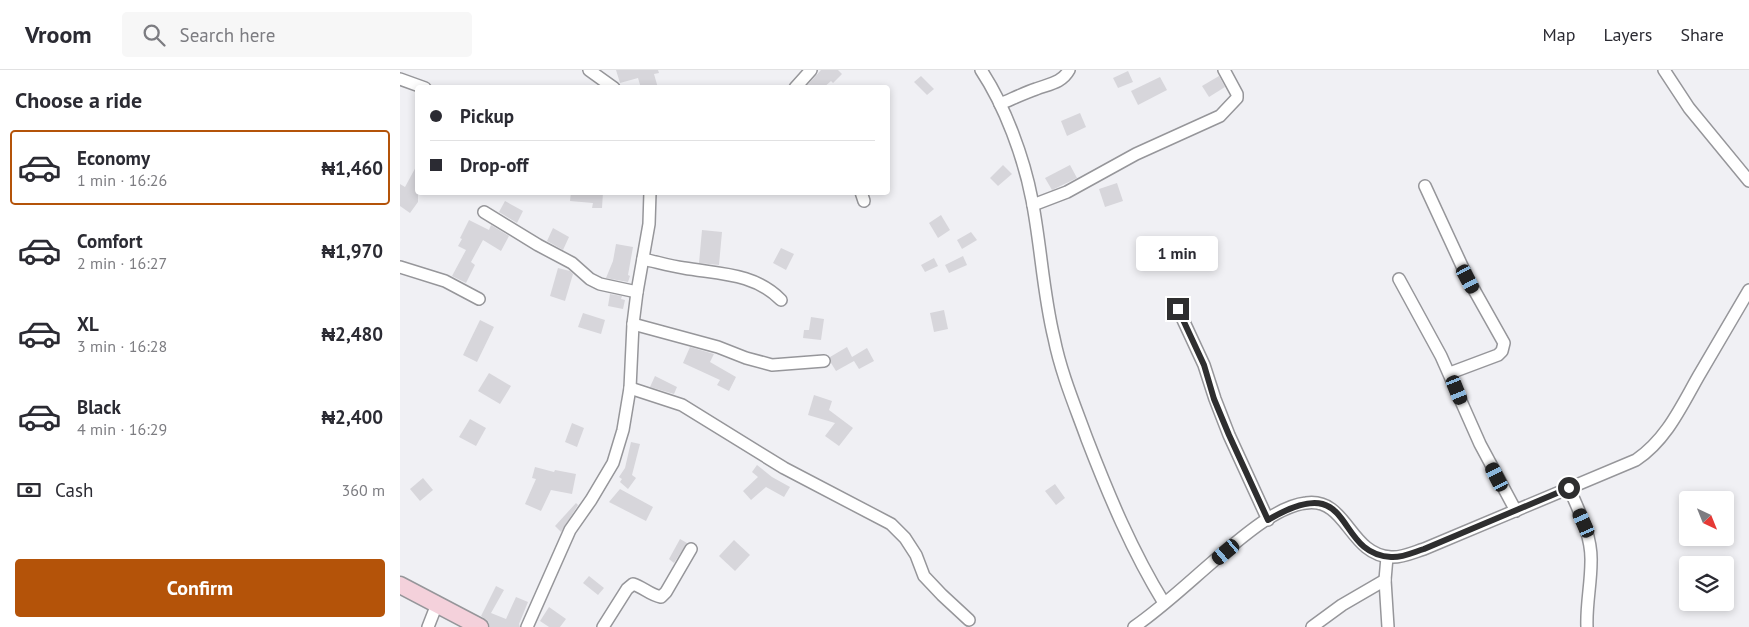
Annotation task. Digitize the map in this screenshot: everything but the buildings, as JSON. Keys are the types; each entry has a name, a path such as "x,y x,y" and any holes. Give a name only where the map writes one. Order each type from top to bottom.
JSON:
{"street":[{"path":"589,70 610,85"},
{"path":"798,85 811,70"},
{"path":"982,70 992,86 1021,155 1033,205 1054,339 1067,386 1120,521 1138,559 1164,603"},
{"path":"1000,104 1056,83 1064,78 1069,70"},
{"path":"1033,205 1066,192 1136,154 1220,116 1237,98 1238,94 1224,70"},
{"path":"1664,70 1689,108 1749,181"},
{"path":"400,79 417,85"},
{"path":"1425,186 1468,279 1504,343 1504,347 1498,355 1450,373"},
{"path":"526,627 570,530 591,500 612,463 622,430 630,388 633,324 649,224 650,195"},
{"path":"484,212 572,263 590,279 600,284 637,292"},
{"path":"643,259 754,281 765,286 781,300"},
{"path":"400,267 445,281 479,299"},
{"path":"1399,280 1450,373 1480,444 1516,511"},
{"path":"1134,627 1253,528 1287,508 1304,503 1317,502 1327,506 1336,512 1361,545 1387,557 1405,556 1636,460 1657,442 1683,406 1749,290"},
{"path":"1178,309 1204,365 1214,399 1229,435 1268,520"},
{"path":"633,324 718,347 746,358 772,365 824,361"},
{"path":"630,388 682,405 784,468 891,524 905,538 916,555 924,576 942,596 969,620"},
{"path":"1569,488 1584,523 1590,551 1591,560 1586,607 1587,627"},
{"path":"603,627 627,589 633,584 655,596 661,597 666,592 691,549"},
{"path":"1387,557 1385,580 1388,627"},
{"path":"1312,627 1385,580"},
{"path":"400,585 480,627"},
{"path":"428,627 437,604"}],"route":[{"path":"1178,309 1204,365 1214,399 1229,435 1268,520 1287,508 1304,503 1317,502 1336,512 1361,545 1382,556 1392,558 1405,556 1424,549 1569,488"}]}
